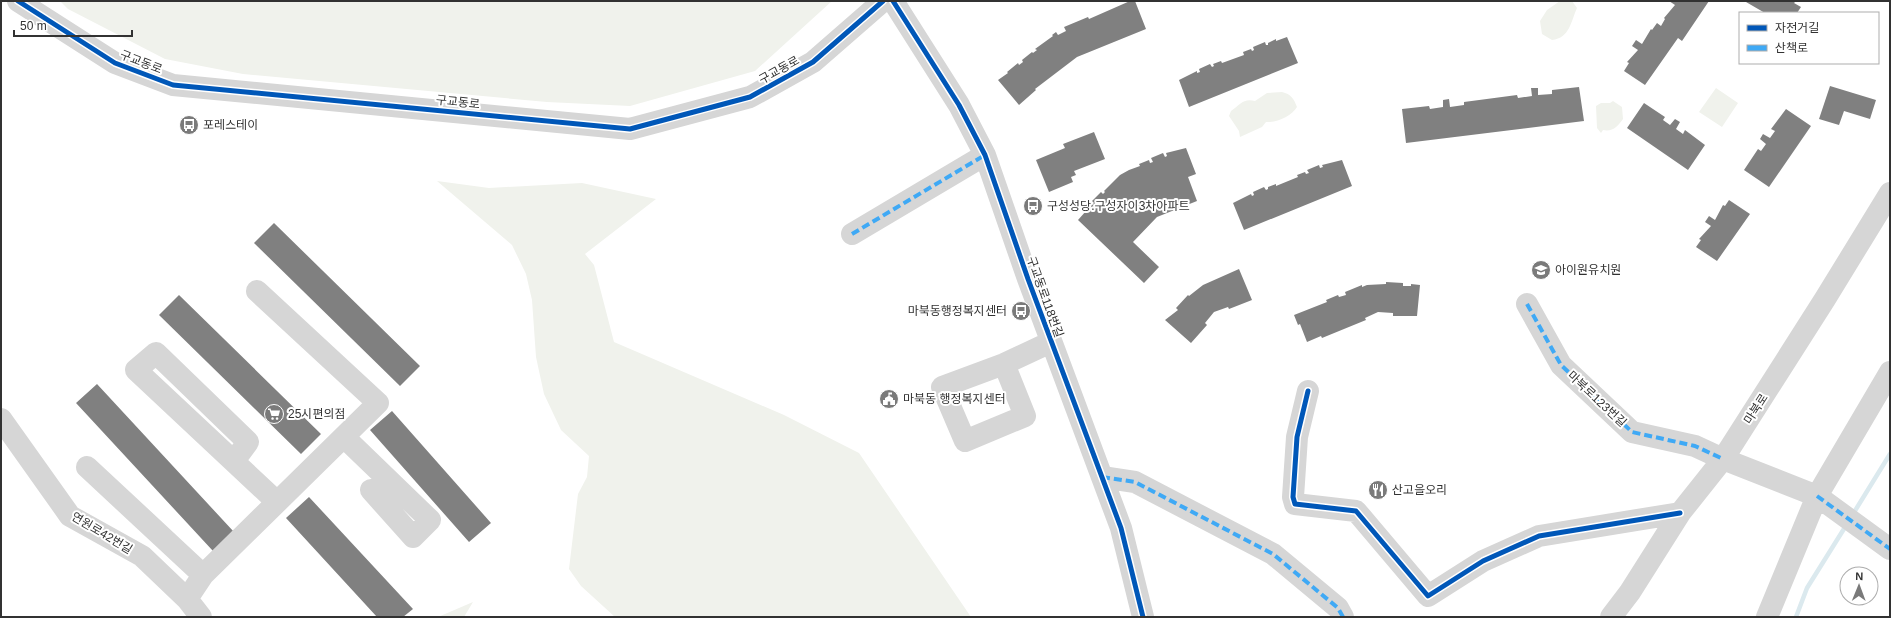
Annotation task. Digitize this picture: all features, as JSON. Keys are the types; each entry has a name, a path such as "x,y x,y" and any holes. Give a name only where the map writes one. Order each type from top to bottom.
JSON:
{"street":[{"name":"구교동로","path":"18,1 115,64 173,84 630,129 750,97 813,62 883,1"},
{"name":"구교동로118번길","path":"893,1 959,104 985,155 1028,279 1121,528 1143,617"},
{"path":"852,234 985,155"},
{"name":"마북로","path":"1611,617 1630,592 1680,513 1723,459 1826,299 1890,193"},
{"path":"187,599 203,575 378,403 257,291"},
{"name":"마북로123번길","path":"1527,304 1561,366 1632,432 1695,446 1723,459 1817,496 1890,549"},
{"path":"1004,364 1051,342"},
{"path":"234,462 248,442 156,353 136,370 234,462 277,502"},
{"path":"1767,617 1817,496 1890,372"},
{"path":"1308,391 1297,437 1293,496 1295,504 1356,511 1428,596 1483,561 1539,536 1680,513"},
{"name":"연원로42번길","path":"1,419 70,516 142,556 187,599 201,617"},
{"path":"344,437 430,520 413,537 371,490"},
{"path":"87,467 203,575"},
{"path":"1102,477 1135,482 1273,554 1338,608 1342,617"}],"shaded area":[{"path":"60,1 832,1 755,71 630,106 547,102 243,74 165,59 68,9"},
{"path":"1560,1 1572,1 1577,8 1569,28 1563,36 1552,40 1542,34 1540,21 1547,10"},
{"path":"1716,88 1738,103 1722,127 1699,112"},
{"path":"1282,92 1288,94 1293,99 1297,107 1295,110 1283,118 1266,122 1262,127 1240,137 1239,131 1229,116 1231,111 1239,104 1247,100 1255,101 1267,93"},
{"path":"1613,101 1622,107 1623,119 1615,128 1603,130 1601,133 1597,128 1596,106 1601,103 1610,103"},
{"path":"437,181 489,188 582,183 656,199 585,254 594,265 614,342 784,415 859,453 971,617 615,617 581,586 569,569 578,494 587,477 589,456 561,430 544,394 536,357 532,300 526,274 512,245"},
{"path":"473,602 464,617 438,617"}],"building":[{"path":"1130,1 1135,1 1146,29 1077,57 1035,89 1036,90 1019,105 998,80 1018,63 1019,65 1023,62 1022,60 1037,50 1035,49 1053,36 1052,35 1056,32 1058,35 1066,31 1064,27 1088,17 1089,19"},
{"path":"1669,1 1709,1 1682,41 1678,38 1645,85 1624,71 1629,63 1627,62 1638,50 1632,46 1636,40 1642,44 1651,29 1652,30 1657,23 1661,26 1665,19 1664,18 1675,5"},
{"path":"1796,1 1794,3 1801,7 1798,12 1763,12 1746,2"},
{"path":"1287,37 1298,63 1189,107 1179,80 1197,71 1197,73 1200,72 1199,69 1210,64 1212,67 1214,66 1213,64 1221,61 1222,63 1244,55 1243,52 1251,49 1252,51 1254,50 1253,47 1265,42 1266,45 1268,45 1268,43 1276,39 1276,41"},
{"path":"1830,86 1876,100 1870,119 1844,111 1839,125 1819,119"},
{"path":"1579,87 1584,121 1406,143 1402,109 1429,106 1430,109 1443,107 1443,100 1449,99 1450,107 1464,105 1464,102 1517,95 1518,98 1532,96 1531,88 1538,88 1538,95 1552,94 1552,90"},
{"path":"1644,103 1665,117 1663,120 1670,125 1675,119 1680,122 1676,129 1683,134 1685,130 1705,145 1688,170 1627,128"},
{"path":"1786,109 1811,126 1769,187 1744,170 1758,149 1761,151 1766,144 1760,139 1763,134 1770,138 1775,131 1771,129"},
{"path":"1094,132 1105,159 1074,171 1076,175 1071,177 1073,182 1049,192 1036,160 1065,148 1063,144"},
{"path":"1186,148 1196,174 1188,177 1197,201 1157,217 1133,242 1159,267 1144,283 1078,220 1086,211 1085,210 1094,203 1092,201 1101,192 1103,194 1105,192 1104,191 1120,175 1149,160 1150,163 1153,162 1151,158 1163,153 1165,157 1167,156 1166,153"},
{"path":"1342,160 1352,186 1244,230 1233,203 1251,194 1252,196 1254,195 1253,192 1264,187 1266,190 1268,187 1276,184 1276,186 1298,177 1297,175 1305,172 1306,174 1309,173 1307,170 1319,165 1320,168 1323,167 1322,165"},
{"path":"1729,200 1750,214 1717,261 1696,247 1701,240 1699,239 1711,226 1705,222 1709,216 1715,220 1723,205 1725,206"},
{"path":"274,223 420,366 400,386 254,243"},
{"path":"1239,269 1252,300 1229,309 1228,307 1214,312 1205,323 1207,325 1191,343 1165,320 1178,310 1176,308 1188,295 1189,296 1203,285"},
{"path":"1386,282 1403,283 1403,286 1411,286 1411,284 1420,285 1417,316 1393,316 1393,313 1378,312 1365,318 1366,320 1322,338 1321,336 1307,342 1300,324 1298,325 1294,315 1327,302 1326,300 1338,295 1339,297 1346,295 1345,292 1362,285 1362,287 1367,285 1386,284"},
{"path":"179,295 321,434 301,454 159,315"},
{"path":"97,384 234,532 213,551 76,403"},
{"path":"392,411 491,523 469,542 370,430"},
{"path":"309,497 413,609 403,617 377,617 286,518"}],"waterway":[{"path":"1853,514 1890,454"},
{"path":"1796,617 1807,588 1847,524"}],"marked path":[{"path":"852,234 985,155"},
{"path":"1527,304 1561,365 1632,432 1695,446 1723,459"},
{"path":"1102,477 1135,482 1273,554 1338,608 1343,617"},
{"path":"1817,496 1890,549"}],"cycle path":[{"path":"18,1 115,63 173,85 630,129 750,97 813,62 883,1"},
{"path":"893,1 959,105 985,155 1028,279 1121,528 1143,617"},
{"path":"1308,391 1297,437 1293,497 1295,504 1356,511 1428,596 1483,561 1539,536 1680,513"}],"place":[{"name":"포레스테이","path":"189,125"},
{"name":"구성성당.구성자이3차아파트","path":"1033,206"},
{"name":"아이원유치원","path":"1541,270"},
{"name":"마북동행정복지센터","path":"1021,311"},
{"name":"마북동 행정복지센터","path":"889,399"},
{"name":"25시편의점","path":"274,414"},
{"name":"산고을오리","path":"1378,490"}]}
